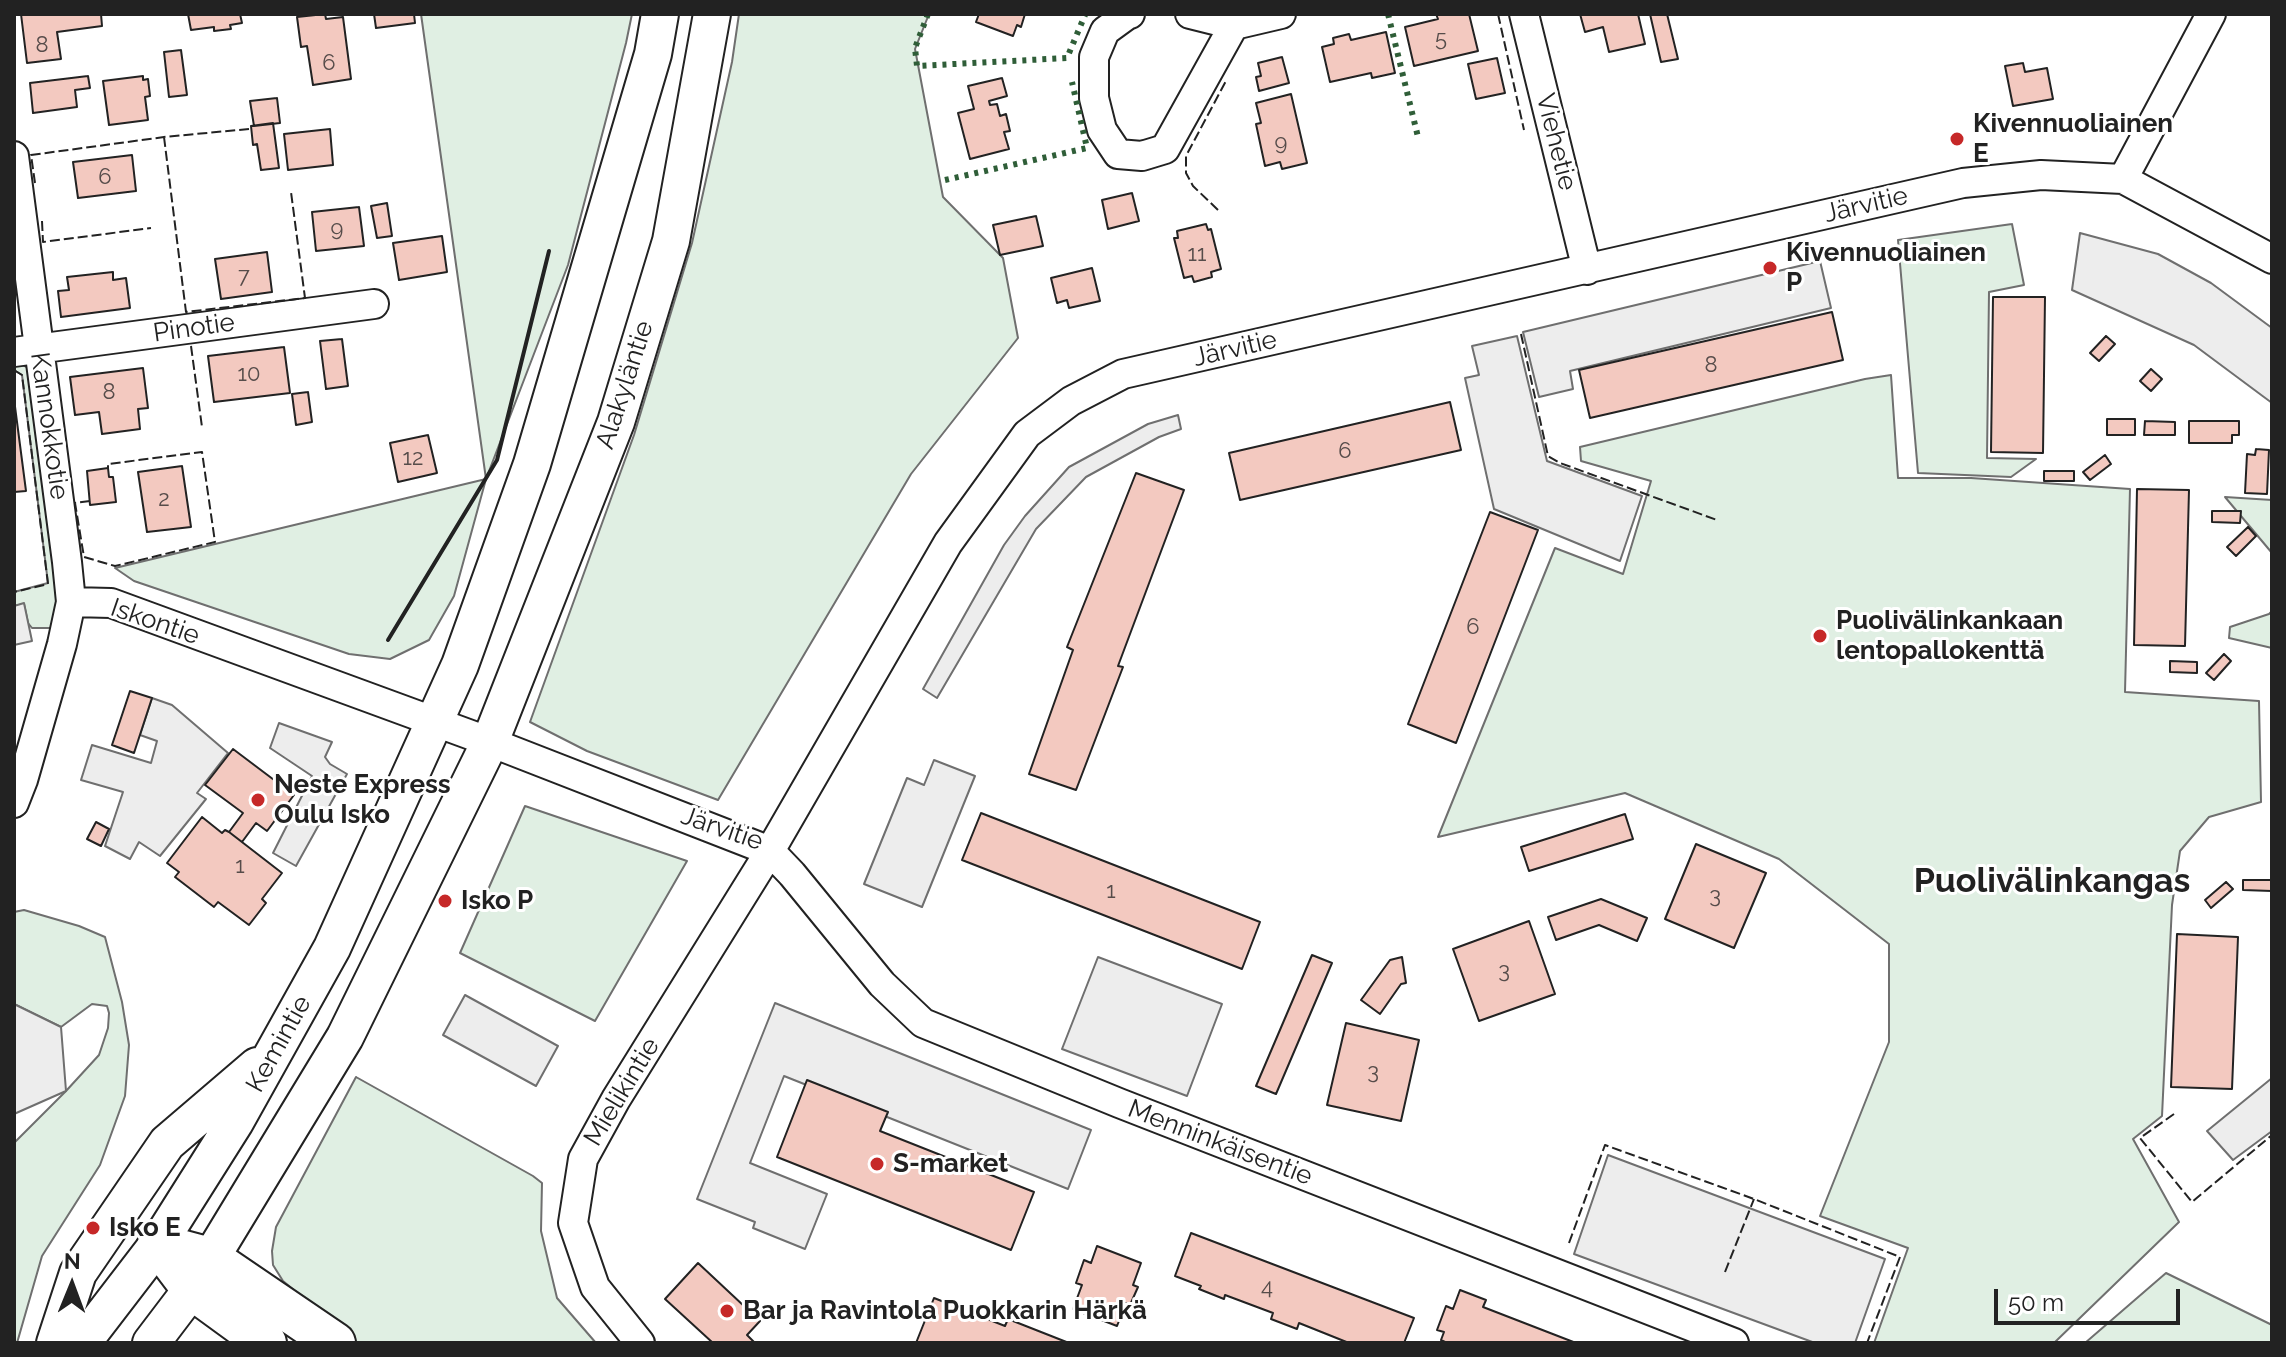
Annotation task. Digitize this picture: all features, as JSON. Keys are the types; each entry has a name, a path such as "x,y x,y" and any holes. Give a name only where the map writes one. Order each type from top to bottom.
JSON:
{"highway":[{"path":"158,1244 201,1273 335,1343"},
{"path":"201,1273 266,1343"}],"main road":[{"path":"435,722 460,665 532,464 653,54 660,14"},
{"name":"Alakyläntie","path":"490,742 616,422 671,241 712,14"},
{"name":"Kemintie","path":"82,1343 158,1244 235,1122 332,948 435,722"},
{"name":"Kemintie","path":"151,1343 201,1273 345,1037 490,742"},
{"path":"55,1343 78,1273 167,1143 276,1049"}],"street":[{"path":"1130,14 1105,31 1094,57 1094,98 1102,130 1118,154 1142,156 1165,149 1234,25"},
{"path":"1190,14 1234,25 1281,14"},
{"name":"Viehetie","path":"1524,14 1587,270"},
{"path":"2123,179 2211,14"},
{"name":"Kannokkotie","path":"14,156 26,351 67,562 71,602"},
{"name":"Järvitie","path":"435,722 770,851 948,543 1027,434 1071,401 1123,374 1963,183 2041,175 2123,179 2272,259"},
{"name":"Pinotie","path":"26,351 374,304"},
{"name":"Iskontie","path":"71,602 111,603 435,722"},
{"path":"14,803 62,644 71,602"},
{"name":"Mielikintie","path":"640,1343 595,1287 573,1223 583,1159 616,1099 770,851"},
{"name":"Menninkäisentie","path":"770,851 882,984 923,1023 1119,1103 1734,1343"}],"green space":[{"path":"421,14 632,14 568,265 486,479"},
{"path":"739,14 929,14 915,49 943,197 1003,258 1018,338 911,474 718,800 587,751 530,722 634,435 692,243 732,62"},
{"path":"2012,224 2024,285 1989,292 1987,458 2036,459 2011,477 1918,473 1898,240"},
{"path":"14,361 29,368 58,581 55,626 51,628 32,628 24,604 14,606 14,592 48,583 22,375 14,370"},
{"path":"1891,375 1898,478 1971,478 2130,489 2125,692 2259,701 2261,802 2209,817 2180,851 2172,905 2162,1116 2133,1139 2179,1222 2054,1343 1874,1343 1908,1248 1820,1216 1889,1042 1889,944 1779,859 1625,793 1438,837 1555,548 1623,574 1651,481 1581,461 1580,447"},
{"path":"486,479 454,596 429,640 390,659 349,654 134,581 115,568"},
{"path":"2225,497 2272,500 2272,553"},
{"path":"2272,611 2272,648 2229,638 2230,627"},
{"path":"525,806 687,861 595,1021 460,953"},
{"path":"24,910 105,937 122,1002 129,1045 125,1096 100,1165 42,1256 17,1343 14,1343 14,1143 99,1055 108,1028 109,1013 107,1006 92,1004 61,1027 14,1004 14,912"},
{"path":"356,1077 542,1183 541,1231 557,1298 596,1343 358,1343 283,1281 273,1265 276,1227"},
{"path":"2166,1273 2272,1325 2272,1343 2085,1343"}],"shaded area":[{"path":"2080,233 2158,254 2211,283 2272,328 2272,403 2194,345 2072,290"},
{"path":"1820,261 1831,308 1570,371 1573,389 1539,397 1523,332"},
{"path":"1517,336 1547,461 1642,496 1620,561 1494,509 1465,378 1479,375 1472,346"},
{"path":"1178,415 1181,429 1159,437 1086,477 1036,529 937,698 923,689 1004,545 1025,516 1069,467 1148,424"},
{"path":"24,603 32,641 14,645 14,606"},
{"path":"152,698 172,705 228,753 197,793 206,799 160,856 139,842 130,859 105,846 123,792 81,780 92,745 151,763 157,741 140,735"},
{"path":"279,723 332,742 325,757 330,764 347,774 296,866 273,853 312,776 270,748"},
{"path":"934,760 975,776 922,907 864,884 907,778 924,785"},
{"path":"1098,957 1222,1004 1187,1096 1062,1049"},
{"path":"465,995 558,1046 536,1086 443,1035"},
{"path":"775,1003 1091,1130 1068,1189 784,1076 750,1163 827,1194 805,1249 753,1228 755,1222 697,1199"},
{"path":"14,1004 61,1027 66,1091 14,1114"},
{"path":"2272,1078 2272,1131 2233,1160 2207,1131"},
{"path":"1608,1155 1885,1259 1855,1343 1815,1343 1574,1254"}],"building":[{"path":"21,14 101,14 102,26 57,32 61,59 27,63"},
{"path":"188,14 240,14 242,23 230,25 231,29 214,31 214,27 191,30"},
{"path":"325,14 326,19 343,17 351,79 313,85 307,46 301,47 297,17"},
{"path":"374,14 414,14 415,23 376,28"},
{"path":"979,14 1025,14 1021,27 1017,25 1013,36 976,22"},
{"path":"1436,14 1469,14 1478,51 1414,66 1405,27 1438,19"},
{"path":"1580,14 1638,14 1645,44 1609,52 1603,27 1585,32"},
{"path":"1650,14 1667,14 1678,59 1661,62"},
{"path":"1386,32 1395,73 1372,78 1371,73 1330,82 1322,47 1334,44 1333,38 1349,34 1351,40"},
{"path":"181,50 187,95 169,97 164,52"},
{"path":"1282,57 1289,83 1259,91 1256,77 1261,76 1258,63"},
{"path":"1497,58 1505,93 1476,99 1468,64"},
{"path":"2023,63 2025,72 2047,68 2053,99 2013,106 2005,66"},
{"path":"88,76 90,88 75,90 77,107 33,113 30,83"},
{"path":"143,76 143,80 148,79 150,96 145,97 148,120 109,125 103,81"},
{"path":"1002,78 1007,96 989,101 990,105 997,104 1000,116 1006,114 1010,131 1004,132 1009,149 970,159 958,113 974,109 968,86"},
{"path":"1291,94 1307,163 1282,169 1280,162 1265,166 1256,124 1261,123 1256,103"},
{"path":"277,98 280,123 254,126 250,101"},
{"path":"273,123 279,168 261,170 251,126"},
{"path":"330,129 333,165 288,170 284,134"},
{"path":"132,155 136,191 78,198 73,162"},
{"path":"1132,193 1139,221 1108,229 1102,200"},
{"path":"387,203 392,236 377,238 371,206"},
{"path":"359,207 364,246 316,251 312,212"},
{"path":"1036,216 1043,246 1000,255 993,225"},
{"path":"1206,224 1208,230 1211,229 1221,269 1211,272 1212,277 1194,282 1192,276 1184,278 1174,238 1178,238 1177,231"},
{"path":"442,236 447,272 399,280 393,243"},
{"path":"267,252 272,292 221,299 215,259"},
{"path":"1092,268 1100,301 1069,308 1067,300 1057,303 1051,278"},
{"path":"113,272 113,280 126,278 130,308 61,317 58,291 69,290 67,277"},
{"path":"1993,297 2045,297 2043,453 1991,452"},
{"path":"1832,312 1843,360 1590,418 1579,370"},
{"path":"2106,336 2115,344 2099,361 2090,353"},
{"path":"342,339 348,386 326,389 320,341"},
{"path":"284,347 290,393 214,402 208,356"},
{"path":"143,368 148,408 138,409 140,429 102,434 99,412 75,415 70,377"},
{"path":"2151,369 2162,379 2151,391 2140,381"},
{"path":"308,392 312,422 296,425 292,394"},
{"path":"14,399 26,491 14,492"},
{"path":"1450,402 1461,450 1240,500 1229,453"},
{"path":"2107,419 2135,419 2135,435 2107,435"},
{"path":"2145,421 2175,422 2175,435 2144,435"},
{"path":"2189,421 2239,421 2239,435 2232,435 2232,443 2189,443"},
{"path":"428,435 437,473 398,482 390,443"},
{"path":"2256,449 2269,450 2267,494 2245,493 2247,454 2255,455"},
{"path":"2105,455 2111,464 2090,480 2083,472"},
{"path":"182,466 191,527 147,532 138,472"},
{"path":"108,468 109,477 113,477 116,502 90,505 87,471"},
{"path":"2044,471 2074,471 2074,481 2044,481"},
{"path":"1136,473 1184,490 1118,666 1123,667 1076,790 1029,774 1073,650 1067,647"},
{"path":"2137,489 2189,490 2185,646 2134,645"},
{"path":"2212,511 2241,511 2240,523 2212,522"},
{"path":"1490,512 1538,530 1456,743 1408,724"},
{"path":"2248,527 2256,536 2236,556 2227,547"},
{"path":"2224,654 2231,661 2214,680 2206,673"},
{"path":"2170,661 2197,662 2197,673 2170,672"},
{"path":"130,691 152,698 134,753 112,745"},
{"name":"Neste Express Oulu Isko","path":"233,749 294,795 267,831 256,823 242,842 229,832 243,813 205,785"},
{"path":"981,813 1260,922 1242,969 962,860"},
{"path":"1625,814 1633,839 1529,871 1521,847"},
{"path":"202,817 222,833 225,830 229,832 282,873 262,899 266,903 249,925 218,902 214,907 175,877 179,872 167,863"},
{"path":"96,822 109,829 101,846 87,839"},
{"path":"1696,844 1766,873 1734,948 1665,919"},
{"path":"2243,880 2272,880 2272,891 2243,890"},
{"path":"2226,882 2233,889 2211,908 2205,900"},
{"path":"1601,899 1647,918 1637,941 1599,925 1556,940 1548,917"},
{"path":"1529,921 1555,994 1479,1021 1453,949"},
{"path":"2177,934 2238,937 2232,1089 2171,1087"},
{"path":"1312,955 1332,963 1276,1094 1256,1086"},
{"path":"1402,957 1406,983 1401,984 1380,1014 1361,1000 1390,960"},
{"path":"1346,1023 1419,1040 1401,1121 1327,1105"},
{"name":"S-market","path":"807,1080 888,1112 880,1131 1034,1192 1011,1250 777,1157"},
{"path":"1191,1233 1414,1318 1404,1343 1349,1343 1299,1323 1297,1329 1271,1319 1273,1313 1199,1289 1201,1286 1175,1276"},
{"path":"1097,1246 1141,1263 1133,1285 1138,1287 1130,1305 1126,1303 1117,1326 1073,1309 1082,1285 1076,1283 1084,1260 1091,1263"},
{"path":"698,1263 760,1321 747,1335 755,1343 713,1343 665,1299"},
{"path":"1460,1290 1486,1300 1483,1307 1576,1343 1447,1343 1441,1340 1444,1332 1437,1330 1446,1306 1453,1309"},
{"path":"934,1298 1005,1326 1008,1319 1069,1343 916,1343"}],"hedge":[{"path":"928,14 915,48 917,66 1067,58 1085,15"},
{"path":"1388,14 1418,137"},
{"path":"945,180 1087,148 1072,82"}],"fence":[{"path":"1498,14 1524,130"},
{"path":"1218,210 1193,186 1186,173 1186,156 1227,79"},
{"path":"35,183 31,155 249,129"},
{"path":"164,137 186,312 305,298 291,192"},
{"path":"42,221 43,242 151,228"},
{"path":"1521,334 1548,456 1717,520"},
{"path":"191,346 202,427"},
{"path":"14,370 22,375 48,584 14,592"},
{"path":"90,501 75,503 84,557 115,566 215,542 202,452 108,464 108,468"},
{"path":"2174,1114 2140,1138 2192,1202 2272,1135"},
{"path":"1569,1243 1605,1145 1754,1199 1900,1257 1867,1343"},
{"path":"1725,1272 1754,1199"}],"wall":[{"path":"388,640 497,460 549,251"}],"place":[{"name":"Kivennuoliainen E","path":"1957,139"},
{"name":"Kivennuoliainen P","path":"1770,268"},
{"name":"Puolivälinkankaan lentopallokenttä","path":"1820,636"},
{"name":"Neste Express Oulu Isko","path":"258,800"},
{"name":"Isko P","path":"445,901"},
{"name":"S-market","path":"877,1164"},
{"name":"Isko E","path":"93,1228"},
{"name":"Bar ja Ravintola Puokkarin Härkä","path":"727,1311"}],"district":[{"name":"Puolivälinkangas","path":"2052,882"}]}
